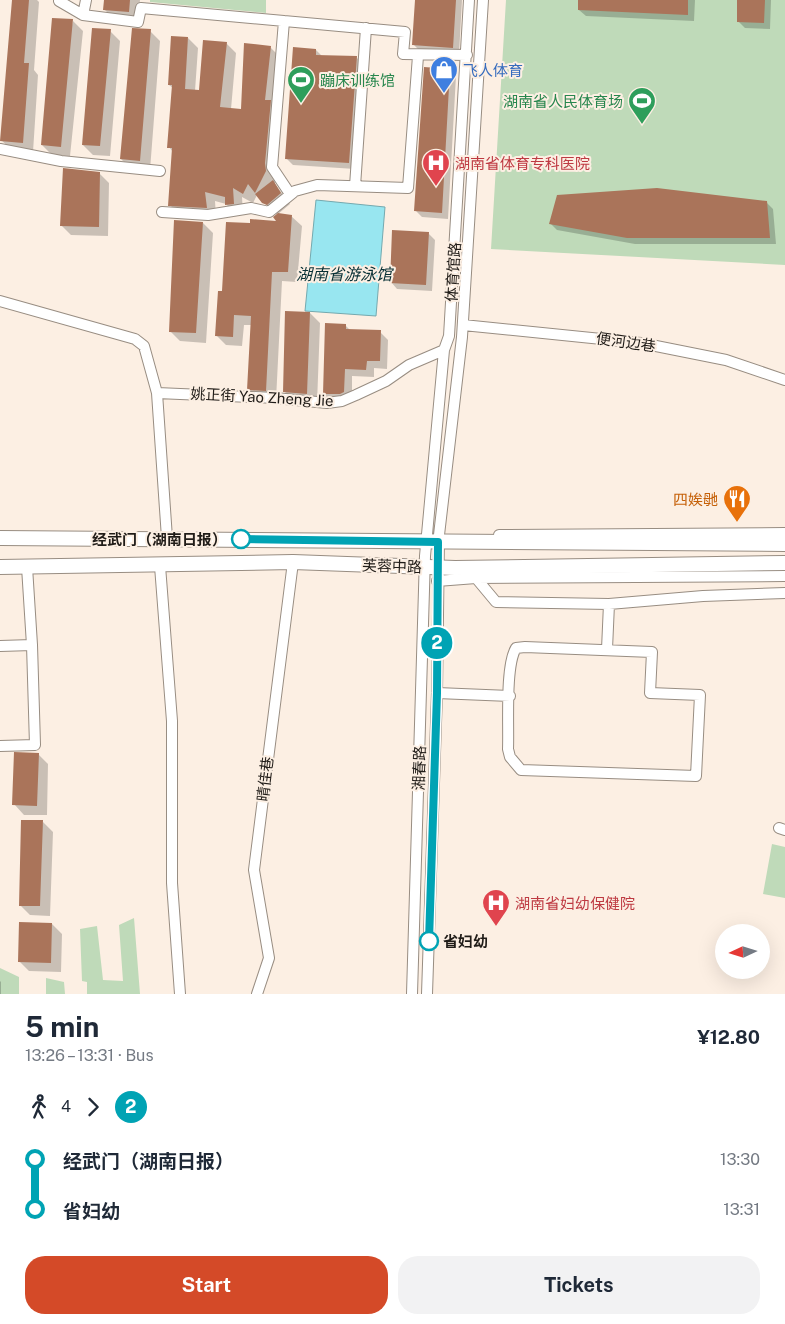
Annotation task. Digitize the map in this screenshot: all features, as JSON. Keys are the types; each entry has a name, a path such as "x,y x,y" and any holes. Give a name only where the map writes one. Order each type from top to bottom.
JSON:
{"main road":[{"name":"芙蓉中路","path":"0,538 785,544"},
{"name":"芙蓉中路","path":"0,568 293,562 434,572 455,568 785,563"},
{"path":"455,568 476,578"}],"street":[{"path":"56,0 83,15 138,22 141,4 284,21 405,32 403,54 418,56 467,55"},
{"path":"83,15 86,0"},
{"name":"体育馆路","path":"435,540 444,350 449,336 469,0"},
{"name":"体育馆路","path":"435,540 463,325 483,0"},
{"path":"284,21 272,167 290,194"},
{"path":"355,186 366,28"},
{"path":"162,212 208,215 251,208 269,212 295,191 317,185 408,188 418,56"},
{"path":"0,149 61,161 160,171"},
{"path":"0,301 135,339 144,346 157,393 167,538"},
{"name":"便河边巷","path":"463,325 641,343 726,360 785,380"},
{"name":"姚正街 Yao Zheng Jie","path":"157,393 275,398 326,403 342,401 386,380 410,365 444,350"},
{"name":"芙蓉中路","path":"435,540 785,533"},
{"name":"湘春路","path":"412,994 435,540"},
{"name":"晴佳巷","path":"257,994 269,958 254,870 293,562"},
{"path":"160,566 172,721 172,883 180,994"},
{"path":"0,746 35,745 27,567"},
{"path":"434,572 476,578 785,576"},
{"name":"湘春路","path":"427,994 437,693 434,572"},
{"path":"476,578 496,602 609,604 703,596 785,593"},
{"path":"607,649 609,604"},
{"path":"0,646 32,645"},
{"path":"516,648 607,649 652,652 650,693 700,695 696,776 521,770 510,757 508,749 510,696 511,656 516,648"},
{"path":"437,693 510,696"}],"green space":[{"path":"150,0 266,0 266,13 150,2"},
{"name":"湖南省人民体育场","path":"506,0 785,0 785,265 491,249"},
{"path":"772,844 785,847 785,898 763,894"},
{"path":"134,918 140,994 87,994 87,982 82,981 80,929 97,926 103,980 123,981 119,925"},
{"path":"0,968 19,977 19,994 0,994"},
{"path":"46,978 64,982 65,994 46,994"}],"water":[{"name":"湖南省游泳馆","path":"316,200 385,207 376,316 305,311"}],"building":[{"path":"12,0 29,0 24,63 29,63 23,143 0,141"},
{"path":"104,0 130,0 129,12 103,10"},
{"path":"415,0 456,0 453,48 412,45"},
{"path":"578,0 688,0 688,15 578,10"},
{"path":"737,0 765,0 764,23 737,22"},
{"path":"52,18 73,19 61,147 41,145"},
{"path":"92,28 111,29 100,146 82,145"},
{"path":"132,28 151,29 140,161 120,159"},
{"path":"171,36 188,37 185,89 199,90 203,40 227,42 220,107 241,109 244,43 271,46 265,100 271,100 265,163 266,171 255,193 248,184 243,194 233,188 234,204 225,205 225,197 205,192 207,208 168,206 172,148 167,148 172,85 168,85"},
{"path":"293,47 316,49 316,55 357,56 349,163 285,159"},
{"path":"424,67 450,69 442,213 414,211"},
{"path":"63,168 100,172 99,227 60,226"},
{"path":"273,180 281,193 267,205 262,203 255,194"},
{"path":"657,188 767,201 770,238 627,238 549,224 557,195"},
{"path":"278,213 292,215 288,272 272,272 266,391 247,390 251,316 234,315 233,337 215,336 218,291 222,291 226,222 250,223 250,219 276,221 273,217"},
{"path":"174,220 203,222 196,333 169,332"},
{"path":"392,230 429,232 426,285 390,283"},
{"path":"285,311 310,312 307,394 283,392"},
{"path":"325,323 346,324 346,329 381,330 380,361 367,361 366,370 345,369 344,392 340,394 323,394"},
{"path":"14,752 39,753 37,806 12,805"},
{"path":"21,820 43,820 40,906 19,906"},
{"path":"19,922 52,923 51,963 18,962"}],"bus line":[{"name":"2","path":"241,539 438,542 437,693 429,941"}],"place":[{"name":"飞人体育","path":"444,94"},
{"name":"蹦床训练馆","path":"301,104"},
{"name":"湖南省人民体育场","path":"642,125"},
{"name":"湖南省体育专科医院","path":"436,187"},
{"name":"四娭毑","path":"737,523"},
{"name":"经武门（湖南日报）","path":"241,539"},
{"name":"湖南省妇幼保健院","path":"496,927"},
{"name":"省妇幼","path":"429,941"}]}
